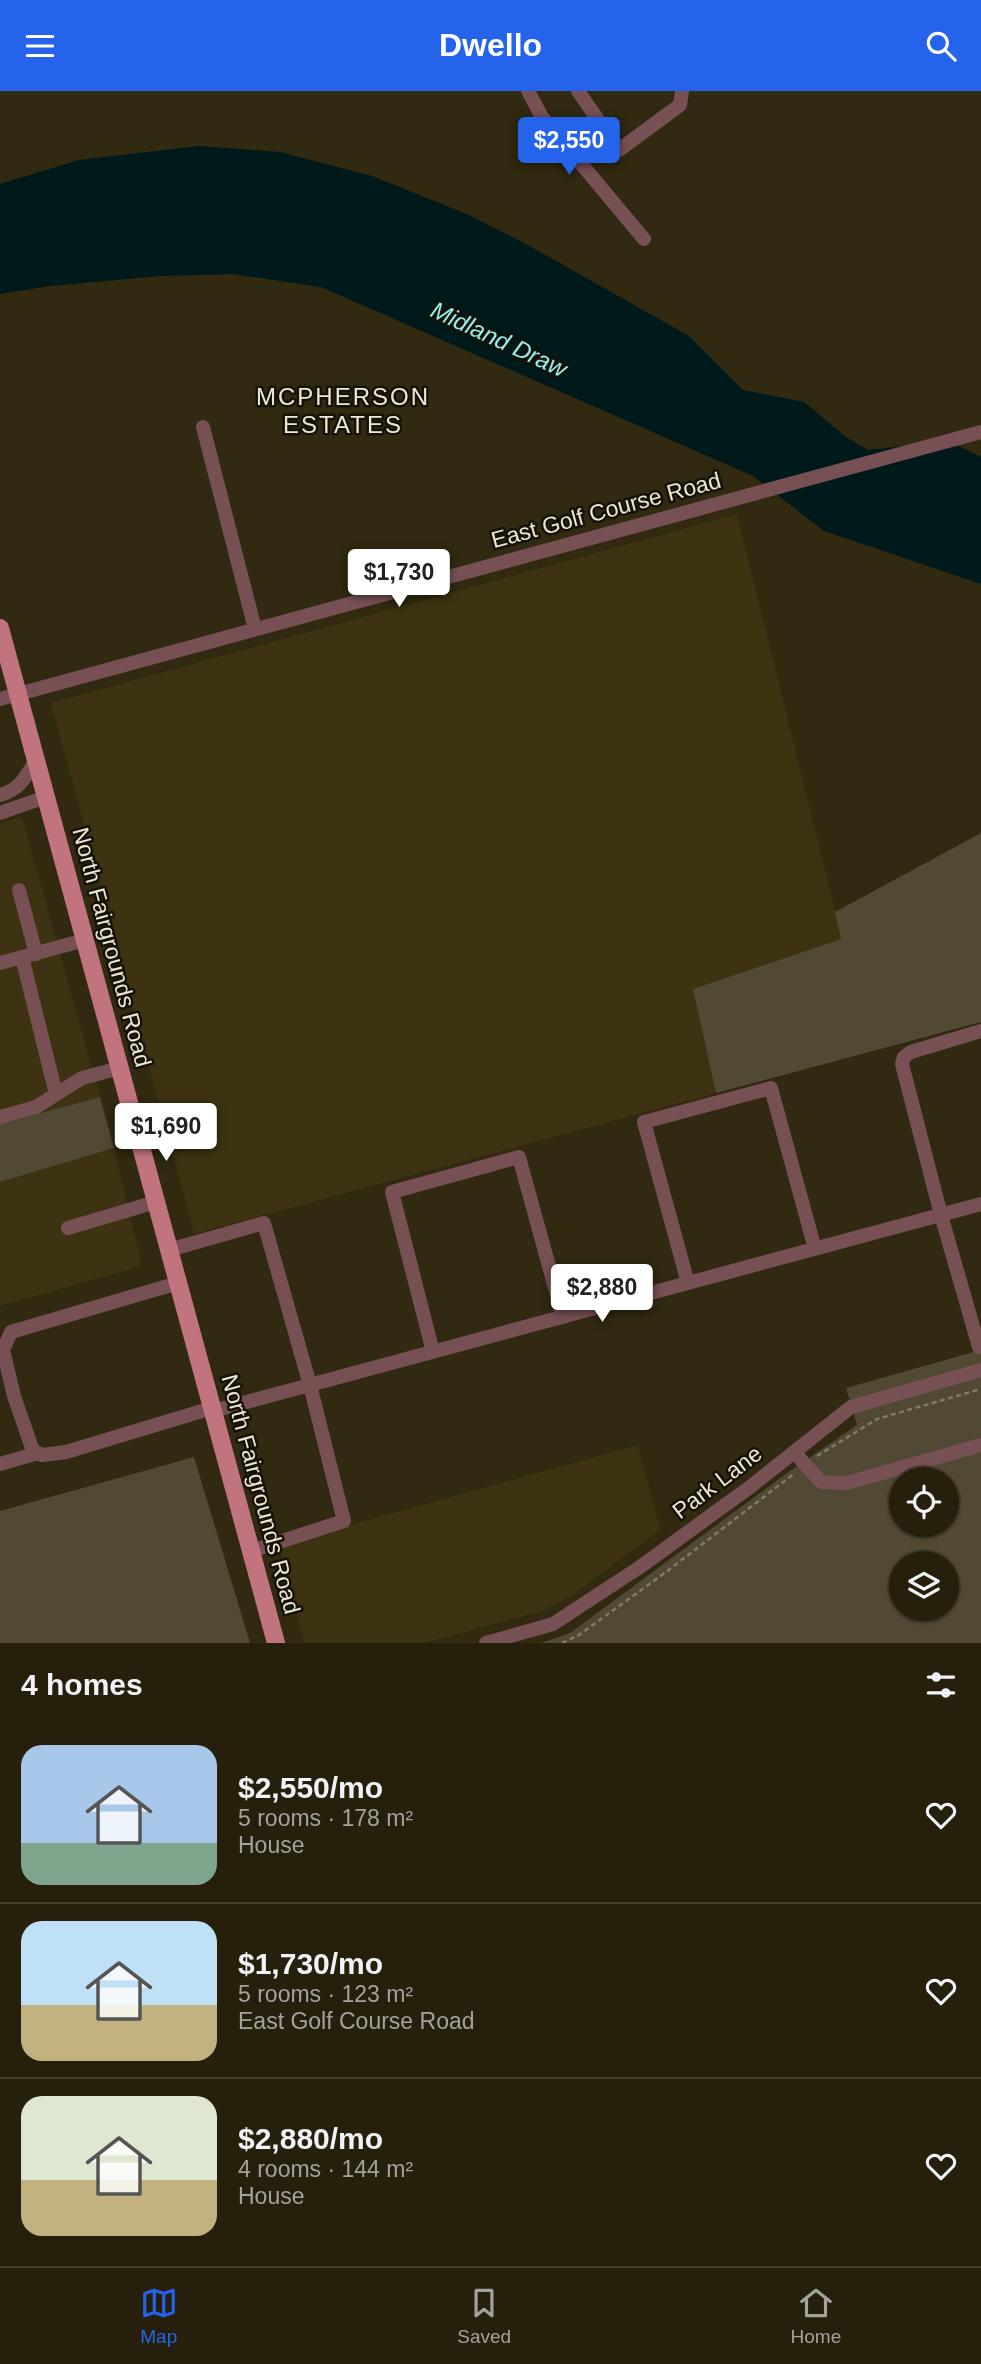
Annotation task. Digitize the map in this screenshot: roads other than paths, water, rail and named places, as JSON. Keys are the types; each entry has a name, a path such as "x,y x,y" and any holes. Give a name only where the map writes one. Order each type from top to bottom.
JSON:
{"main road":[{"name":"North Fairgrounds Road","path":"0,628 276,1643"}],"street":[{"path":"528,91 542,117 644,239"},
{"path":"578,91 620,150 680,105 682,91"},
{"path":"203,427 255,629"},
{"name":"East Golf Course Road","path":"0,699 981,432"},
{"path":"0,795 13,791 25,779 36,761"},
{"path":"0,813 46,797"},
{"path":"19,890 29,956 57,1094"},
{"path":"0,963 85,940"},
{"path":"981,1031 911,1052 904,1057 902,1064 941,1215 979,1347 981,1346"},
{"path":"0,1117 36,1107 82,1078 120,1068"},
{"path":"688,1283 644,1122 758,1091 771,1088 815,1249"},
{"path":"433,1352 392,1192 519,1157 564,1317"},
{"path":"68,1228 156,1202"},
{"path":"178,1283 11,1332 3,1350 14,1396 33,1451 42,1455 66,1452 213,1409 981,1204"},
{"path":"169,1250 264,1223 310,1385 344,1521 251,1551"},
{"name":"Park Lane","path":"486,1643 553,1624 640,1567 794,1453 851,1407 981,1370"},
{"path":"794,1453 821,1482 847,1483 981,1445"},
{"path":"0,1464 38,1453"}],"water":[{"name":"Midland Draw","path":"199,146 280,152 372,176 469,215 528,245 689,336 743,390 804,402 846,437 868,450 948,441 981,457 981,584 824,531 753,476 321,287 233,274 160,276 50,286 0,294 0,184 79,160"}],"district":[{"name":"MCPHERSON ESTATES","path":"343,410"}]}
